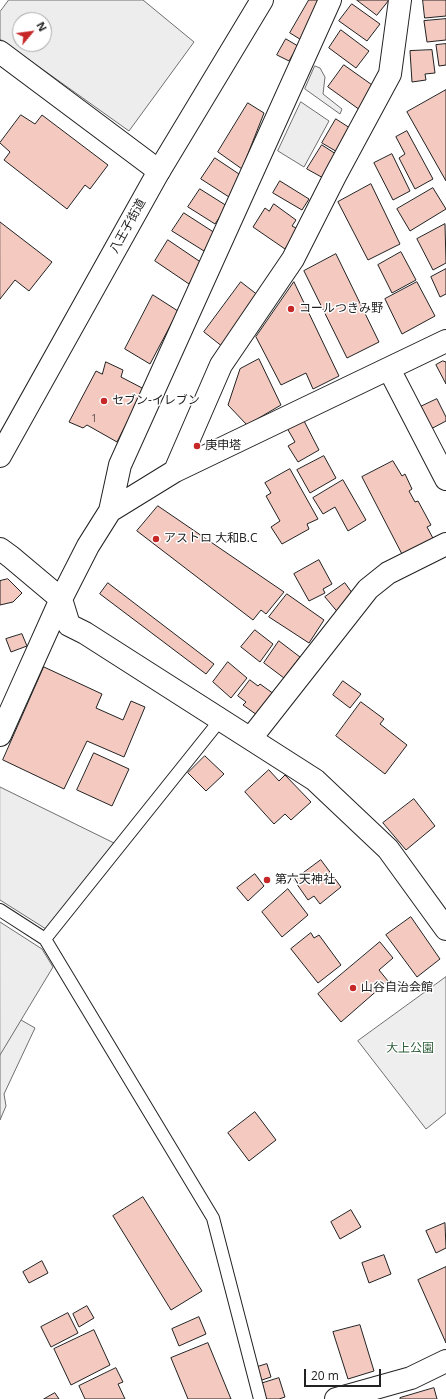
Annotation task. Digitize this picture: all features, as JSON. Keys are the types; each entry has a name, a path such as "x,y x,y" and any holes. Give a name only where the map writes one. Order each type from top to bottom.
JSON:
{"street":[{"name":"八王子街道","path":"0,456 158,171 262,0"},
{"path":"0,735 61,599 88,546 110,511 120,465 330,0"},
{"path":"175,471 221,365 293,259 335,176 390,74 400,0"},
{"path":"0,52 158,171"},
{"path":"110,511 175,471 446,341"},
{"path":"389,369 446,479"},
{"path":"250,738 368,589 388,573 446,544"},
{"path":"0,549 12,557 61,599 69,626 85,633 315,780 388,849 446,929"},
{"path":"336,1399 370,1394 411,1378 446,1361"}],"lane":[{"path":"45,939 221,719"},
{"path":"0,910 45,939 213,1218 260,1399"}],"green space":[{"path":"315,66 320,68 325,77 323,94 342,109 340,114 305,89"},
{"name":"大上公園","path":"446,977 446,1113 426,1129 358,1041"},
{"path":"21,1020 35,1028 4,1094 6,1106 0,1120 0,1054"}],"shaded area":[{"path":"9,0 143,0 194,42 129,131 18,52 52,52 52,12 12,12 12,48 0,39 0,12"},
{"path":"301,102 329,121 304,167 278,151"},
{"path":"0,787 114,843 46,929 0,900"},
{"path":"0,922 42,949 53,967 0,1055"}],"building":[{"path":"309,0 321,0 303,41 290,33"},
{"path":"357,0 389,0 377,15"},
{"path":"423,0 446,0 446,16 425,18"},
{"path":"352,4 380,24 367,41 339,21"},
{"path":"446,19 446,40 427,42 424,21"},
{"path":"341,30 369,51 356,68 329,48"},
{"path":"286,39 298,46 289,61 277,55"},
{"path":"446,44 446,65 439,66 436,45"},
{"path":"432,50 435,73 425,74 426,80 412,82 410,51"},
{"path":"344,65 375,87 360,110 328,87"},
{"path":"446,90 446,181 407,112"},
{"path":"248,103 264,113 242,169 218,152"},
{"path":"21,115 35,124 42,115 108,165 90,189 85,185 67,209 4,160 10,152 0,143"},
{"path":"336,119 353,130 339,153 322,143"},
{"path":"407,131 433,179 415,189 399,158 405,154 396,137"},
{"path":"322,145 339,156 325,179 307,169"},
{"path":"392,154 410,191 393,200 374,163"},
{"path":"215,158 242,176 229,197 201,179"},
{"path":"280,181 309,199 302,210 273,193"},
{"path":"371,184 400,244 368,260 338,202"},
{"path":"433,188 446,209 410,231 397,209"},
{"path":"200,189 227,206 215,224 188,207"},
{"path":"274,204 296,220 292,226 298,229 285,249 253,227 265,208 269,211"},
{"path":"184,213 215,233 204,251 172,231"},
{"path":"0,222 52,262 29,291 15,280 0,299"},
{"path":"445,224 446,263 433,270 417,239"},
{"path":"168,240 202,263 189,284 155,261"},
{"path":"401,252 416,280 392,293 378,265"},
{"path":"336,254 379,342 347,358 304,271"},
{"path":"446,269 446,294 440,297 431,277"},
{"path":"241,282 259,296 223,347 204,332"},
{"name":"コールつきみ野","path":"294,282 339,376 313,389 306,373 281,385 256,337"},
{"path":"417,282 435,316 402,334 385,299"},
{"path":"153,295 178,311 150,364 125,349"},
{"path":"259,359 281,405 247,425 228,405 240,369"},
{"path":"443,361 446,362 446,384 436,365"},
{"path":"106,362 123,370 121,377 144,389 117,442 87,425 83,428 69,422 96,371 102,374"},
{"path":"437,399 446,417 446,421 427,431 416,409"},
{"path":"303,419 319,450 298,462 288,446 295,442 287,428"},
{"path":"324,456 336,478 310,493 297,470"},
{"path":"393,461 402,476 405,474 412,489 409,491 415,502 418,501 431,525 427,527 435,542 404,558 362,477"},
{"path":"290,469 318,519 307,524 309,529 282,544 271,527 280,521 266,496 271,493 265,483"},
{"path":"343,480 366,520 348,531 335,507 323,514 313,498"},
{"path":"158,506 284,592 266,614 261,610 253,620 137,531"},
{"path":"319,560 332,584 323,589 325,593 309,601 294,574"},
{"path":"8,579 22,593 13,602 0,605 0,581"},
{"path":"108,583 214,664 206,674 100,594"},
{"path":"345,583 355,597 340,615 325,597"},
{"path":"287,594 324,620 309,643 269,617"},
{"path":"255,630 273,644 260,662 241,647"},
{"path":"22,634 27,646 11,652 6,639"},
{"path":"279,641 300,657 284,678 264,663"},
{"path":"228,662 247,678 231,698 213,682"},
{"path":"44,667 102,694 96,708 123,720 131,701 145,707 124,757 87,741 64,789 3,760"},
{"path":"250,680 258,686 260,684 274,694 257,715 243,705 246,702 238,696"},
{"path":"343,681 361,694 350,708 333,695"},
{"path":"361,702 384,719 380,724 407,745 385,774 336,736"},
{"path":"94,753 129,769 112,806 77,790"},
{"path":"205,756 224,774 206,791 188,773"},
{"path":"269,770 279,781 285,775 311,802 291,820 285,814 274,824 245,792"},
{"path":"414,799 435,826 406,850 383,823"},
{"path":"321,860 341,887 320,904 314,896 308,900 294,880"},
{"path":"255,874 264,886 248,901 237,888"},
{"path":"288,889 308,915 282,937 262,912"},
{"path":"411,917 440,959 417,977 386,935"},
{"path":"311,933 314,938 319,935 341,965 318,983 291,949"},
{"name":"山谷自治会館","path":"380,942 393,958 379,970 388,981 341,1022 318,994"},
{"path":"255,1112 276,1140 249,1161 228,1133"},
{"path":"143,1197 202,1291 171,1310 113,1216"},
{"path":"351,1210 361,1227 340,1239 331,1222"},
{"path":"445,1223 446,1248 436,1253 426,1231"},
{"path":"384,1255 391,1274 369,1283 362,1263"},
{"path":"42,1261 48,1273 29,1283 23,1272"},
{"path":"446,1267 446,1343 418,1280"},
{"path":"87,1306 94,1318 79,1327 73,1314"},
{"path":"68,1313 78,1333 51,1347 41,1327"},
{"path":"199,1317 206,1334 179,1346 172,1329"},
{"path":"360,1325 374,1371 348,1379 333,1332"},
{"path":"94,1330 110,1365 71,1385 54,1349"},
{"path":"208,1343 231,1399 188,1399 171,1358"},
{"path":"267,1364 271,1377 259,1381 254,1368"},
{"path":"116,1368 123,1382 118,1384 125,1399 85,1399 79,1386"},
{"path":"279,1378 285,1397 279,1399 264,1399 260,1384"},
{"path":"434,1388 437,1399 400,1399 400,1398"},
{"path":"55,1393 59,1399 44,1399"}],"place":[{"name":"コールつきみ野","path":"291,309"},
{"name":"セブン-イレブン","path":"104,401"},
{"name":"庚申塔","path":"197,446"},
{"name":"アストロ 大和B.C","path":"156,539"},
{"name":"第六天神社","path":"267,880"},
{"name":"山谷自治会館","path":"353,988"}]}
